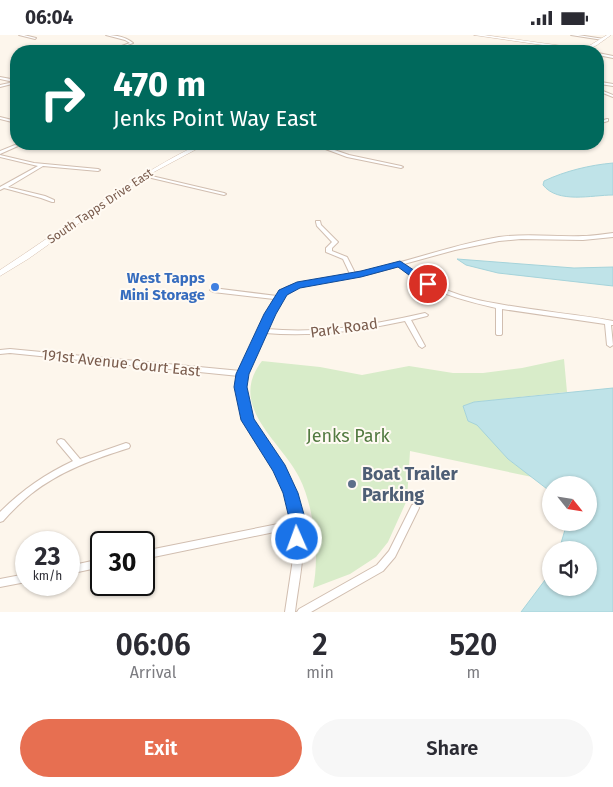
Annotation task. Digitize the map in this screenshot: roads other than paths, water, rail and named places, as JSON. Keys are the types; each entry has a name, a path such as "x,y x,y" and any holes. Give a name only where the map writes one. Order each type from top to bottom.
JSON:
{"street":[{"path":"20,35 35,38"},
{"path":"107,35 126,39 132,43 126,45"},
{"path":"476,35 547,45"},
{"path":"572,35 603,39"},
{"path":"594,45 609,35"},
{"name":"South Tapps Drive East","path":"0,274 145,175 188,150"},
{"path":"333,150 401,167"},
{"path":"0,154 42,165 98,170"},
{"path":"2,188 42,165"},
{"path":"145,175 224,194"},
{"path":"2,188 43,197 52,201"},
{"path":"318,222 335,243 329,251 345,258 353,275"},
{"path":"290,612 297,556 295,506 280,469 254,431 245,413 241,387 243,374 278,298 287,289 297,285 353,275 498,239 521,237 583,238 613,235"},
{"path":"400,264 420,279 446,292 499,306 611,322 610,345"},
{"path":"213,290 278,298"},
{"path":"499,306 499,334"},
{"name":"Park Road","path":"263,331 288,334 318,333 425,315"},
{"path":"407,319 422,346"},
{"name":"191st Avenue Court East","path":"0,352 10,351 243,374"},
{"path":"61,442 78,461"},
{"path":"0,518 24,494 44,479 78,461 126,446"},
{"path":"302,612 380,568 392,554 415,508"},
{"path":"155,553 297,524"},
{"path":"0,583 15,580"}],"water":[{"path":"613,163 613,195 566,197 549,191 543,185 544,181 569,171"},
{"path":"457,259 574,268 613,267 613,286 498,273 466,265"},
{"path":"613,388 613,612 521,612 542,584 542,596 597,596 597,541 562,541 565,531 598,531 598,476 542,476 542,485 508,459 477,425 468,421 463,406 474,402"}],"place":[{"name":"West Tapps Mini Storage","path":"215,287"},
{"name":"Boat Trailer Parking","path":"352,484"}],"park label":[{"name":"Jenks Park","path":"348,436"}]}
